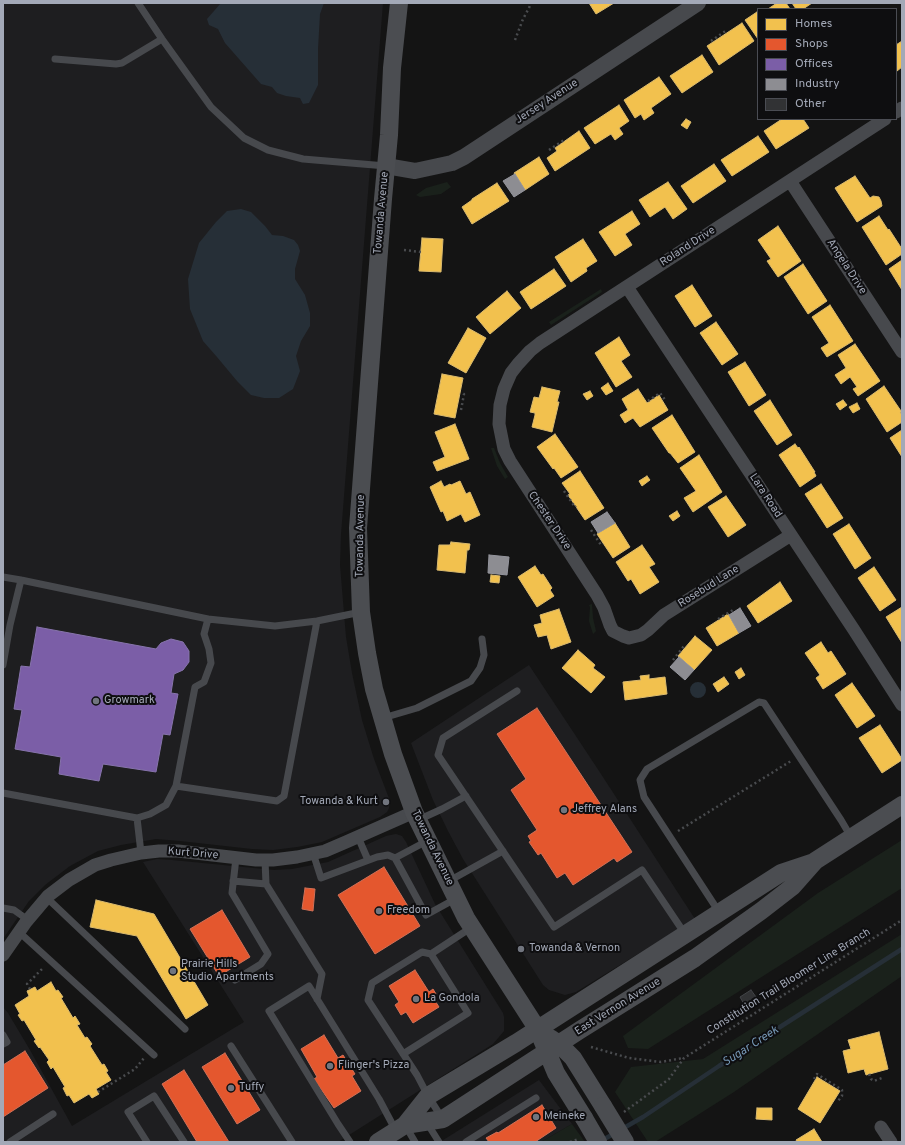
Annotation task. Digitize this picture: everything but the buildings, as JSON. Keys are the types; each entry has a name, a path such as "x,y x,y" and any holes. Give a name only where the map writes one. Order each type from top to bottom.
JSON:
{"main road":[{"name":"Towanda Avenue","path":"398,3 358,528 361,612 374,689 393,754 416,816 466,918 538,1030"},
{"name":"East Vernon Avenue","path":"428,1111 538,1030 719,912 781,873 815,861 902,805"},
{"name":"East Vernon Avenue","path":"378,1142 428,1111 553,1048 695,958 741,926 792,887 815,861"},
{"path":"538,1030 553,1048 573,1058 625,1142"},
{"path":"553,1048 556,1073 584,1118 590,1140"}],"street":[{"name":"Jersey Avenue","path":"386,166 414,171 452,163 464,157 698,3"},
{"name":"Roland Drive","path":"504,389 511,373 518,364 530,351 553,334 883,120"},
{"name":"Angela Drive","path":"790,181 902,352"},
{"name":"Lara Road","path":"627,287 902,705"},
{"name":"Chester Drive","path":"504,389 500,405 499,424 504,449 510,461 598,595 613,631 629,638"},
{"name":"Rosebud Lane","path":"629,638 641,635 664,615 791,535"},
{"name":"Kurt Drive","path":"3,955 28,920 47,898 69,880 94,866 111,860 141,853 178,851 265,860 297,858 325,851 358,837 416,816"},
{"path":"882,1127 891,1142"}],"lane":[{"path":"138,3 211,107 244,138 268,150 303,159 386,166"},
{"path":"55,59 116,64 122,63 162,39"},
{"path":"3,577 208,619 275,626 317,621 361,612"},
{"path":"3,665 10,626 21,580"},
{"path":"3,793 137,818 150,814 166,805 176,786 195,688 204,682 210,663 209,649 204,634 208,619"},
{"path":"176,786 277,801 284,796 317,621"},
{"path":"383,718 417,708 471,681 480,668 484,655 482,639"},
{"path":"517,691 443,738 438,756 554,927 642,870 685,934"},
{"path":"719,912 644,797 640,780 647,769 759,702 764,703 851,837"},
{"path":"416,816 442,809 466,796"},
{"path":"137,818 141,853"},
{"path":"358,837 368,860"},
{"path":"395,858 428,840"},
{"path":"448,881 503,851"},
{"path":"313,853 321,878 388,854 395,858 426,915 457,898"},
{"path":"235,980 261,964 268,954 232,893 236,858"},
{"path":"265,860 266,884 322,974 317,999"},
{"path":"234,881 266,884"},
{"path":"47,898 185,1029"},
{"path":"3,908 14,910 28,920"},
{"path":"430,954 472,927"},
{"path":"19,932 151,1054"},
{"path":"403,1054 468,1014 430,954 422,952 372,983 368,1000 403,1054 417,1075 439,1142"},
{"path":"350,1142 268,1010 309,986 379,1099 400,1128 415,1142"},
{"path":"3,1035 7,1042 3,1044"},
{"path":"232,1046 292,1142"},
{"path":"147,1142 128,1112 154,1096 184,1142"},
{"path":"466,1142 536,1098"},
{"path":"10,1142 53,1114"}],"path":[{"path":"515,40 522,19 530,8 531,3"},
{"path":"711,40 727,30"},
{"path":"549,150 564,140"},
{"path":"404,250 421,252"},
{"path":"648,401 660,393 666,401"},
{"path":"461,410 464,394 462,394"},
{"path":"564,491 575,507 576,506"},
{"path":"591,530 602,545 603,544"},
{"path":"718,619 733,610"},
{"path":"673,660 684,646"},
{"path":"670,837 798,756"},
{"name":"Constitution Trail Bloomer Line Branch","path":"622,1114 669,1079 684,1058 902,920"},
{"path":"30,989 27,984 50,961"},
{"name":"Constitution Trail Bloomer Line Branch","path":"591,1047 629,1058 661,1062 684,1058"},
{"path":"98,1092 135,1069 151,1054"},
{"path":"814,1079 817,1074 842,1090 842,1096 838,1101"},
{"path":"869,1074 871,1079 874,1081 882,1078"},
{"path":"570,1142 590,1140"}],"shaded area":[{"path":"3,3 383,3 341,534 340,565 346,637 352,673 362,720 374,759 390,801 387,812 380,817 322,842 297,847 273,850 252,849 156,839 121,845 98,851 70,866 45,885 29,901 3,939"},
{"path":"221,3 324,3 320,14 318,85 309,103 303,104 300,98 277,93 272,87 261,84 225,43 218,29 209,25 207,19"},
{"path":"447,182 451,187 441,194 420,197 416,195 426,188"},
{"path":"241,209 251,212 272,235 283,236 294,240 300,251 295,269 295,279 305,295 310,313 310,326 301,341 296,356 300,371 293,389 279,398 264,398 251,395 237,381 203,341 190,309 188,279 199,243 227,211"},
{"path":"601,289 602,292 551,325 549,322"},
{"path":"491,448 494,448 508,477 505,479 497,466"},
{"path":"592,604 596,631 593,634 589,621 589,605"},
{"path":"529,665 695,919 576,992 565,995 549,990 543,985 463,859 433,800 411,743"},
{"path":"698,682 705,687 706,690 701,697 698,698 691,693 690,690 695,683"},
{"path":"396,834 402,836 406,842 435,904 503,1013 504,1031 493,1044 338,1142 3,1142 3,1007 30,1050 72,1126 244,1022 143,862 157,859 274,870 292,869 328,862 386,836"},
{"path":"902,840 902,888 648,1049 628,1048 623,1036 818,893"},
{"path":"902,934 902,976 734,1092 655,1142 648,1142 615,1092 631,1067 703,1059"},
{"path":"539,1080 572,1124 541,1142 440,1142"},
{"path":"572,1124 585,1142 541,1142"}],"waterway":[{"name":"Sugar Creek","path":"622,1129 643,1117 719,1066 902,949"},
{"name":"Sugar Creek","path":"601,1141 615,1133"}],"place":[{"name":"Growmark","path":"96,701"},
{"name":"Towanda & Kurt","path":"386,802"},
{"name":"Jeffrey Alans","path":"564,810"},
{"name":"Freedom","path":"379,911"},
{"name":"Towanda & Vernon","path":"521,949"},
{"name":"Prairie Hills Studio Apartments","path":"173,971"},
{"name":"La Gondola","path":"416,999"},
{"name":"Flinger's Pizza","path":"330,1066"},
{"name":"Tuffy","path":"231,1088"},
{"name":"Meineke","path":"536,1117"}]}
